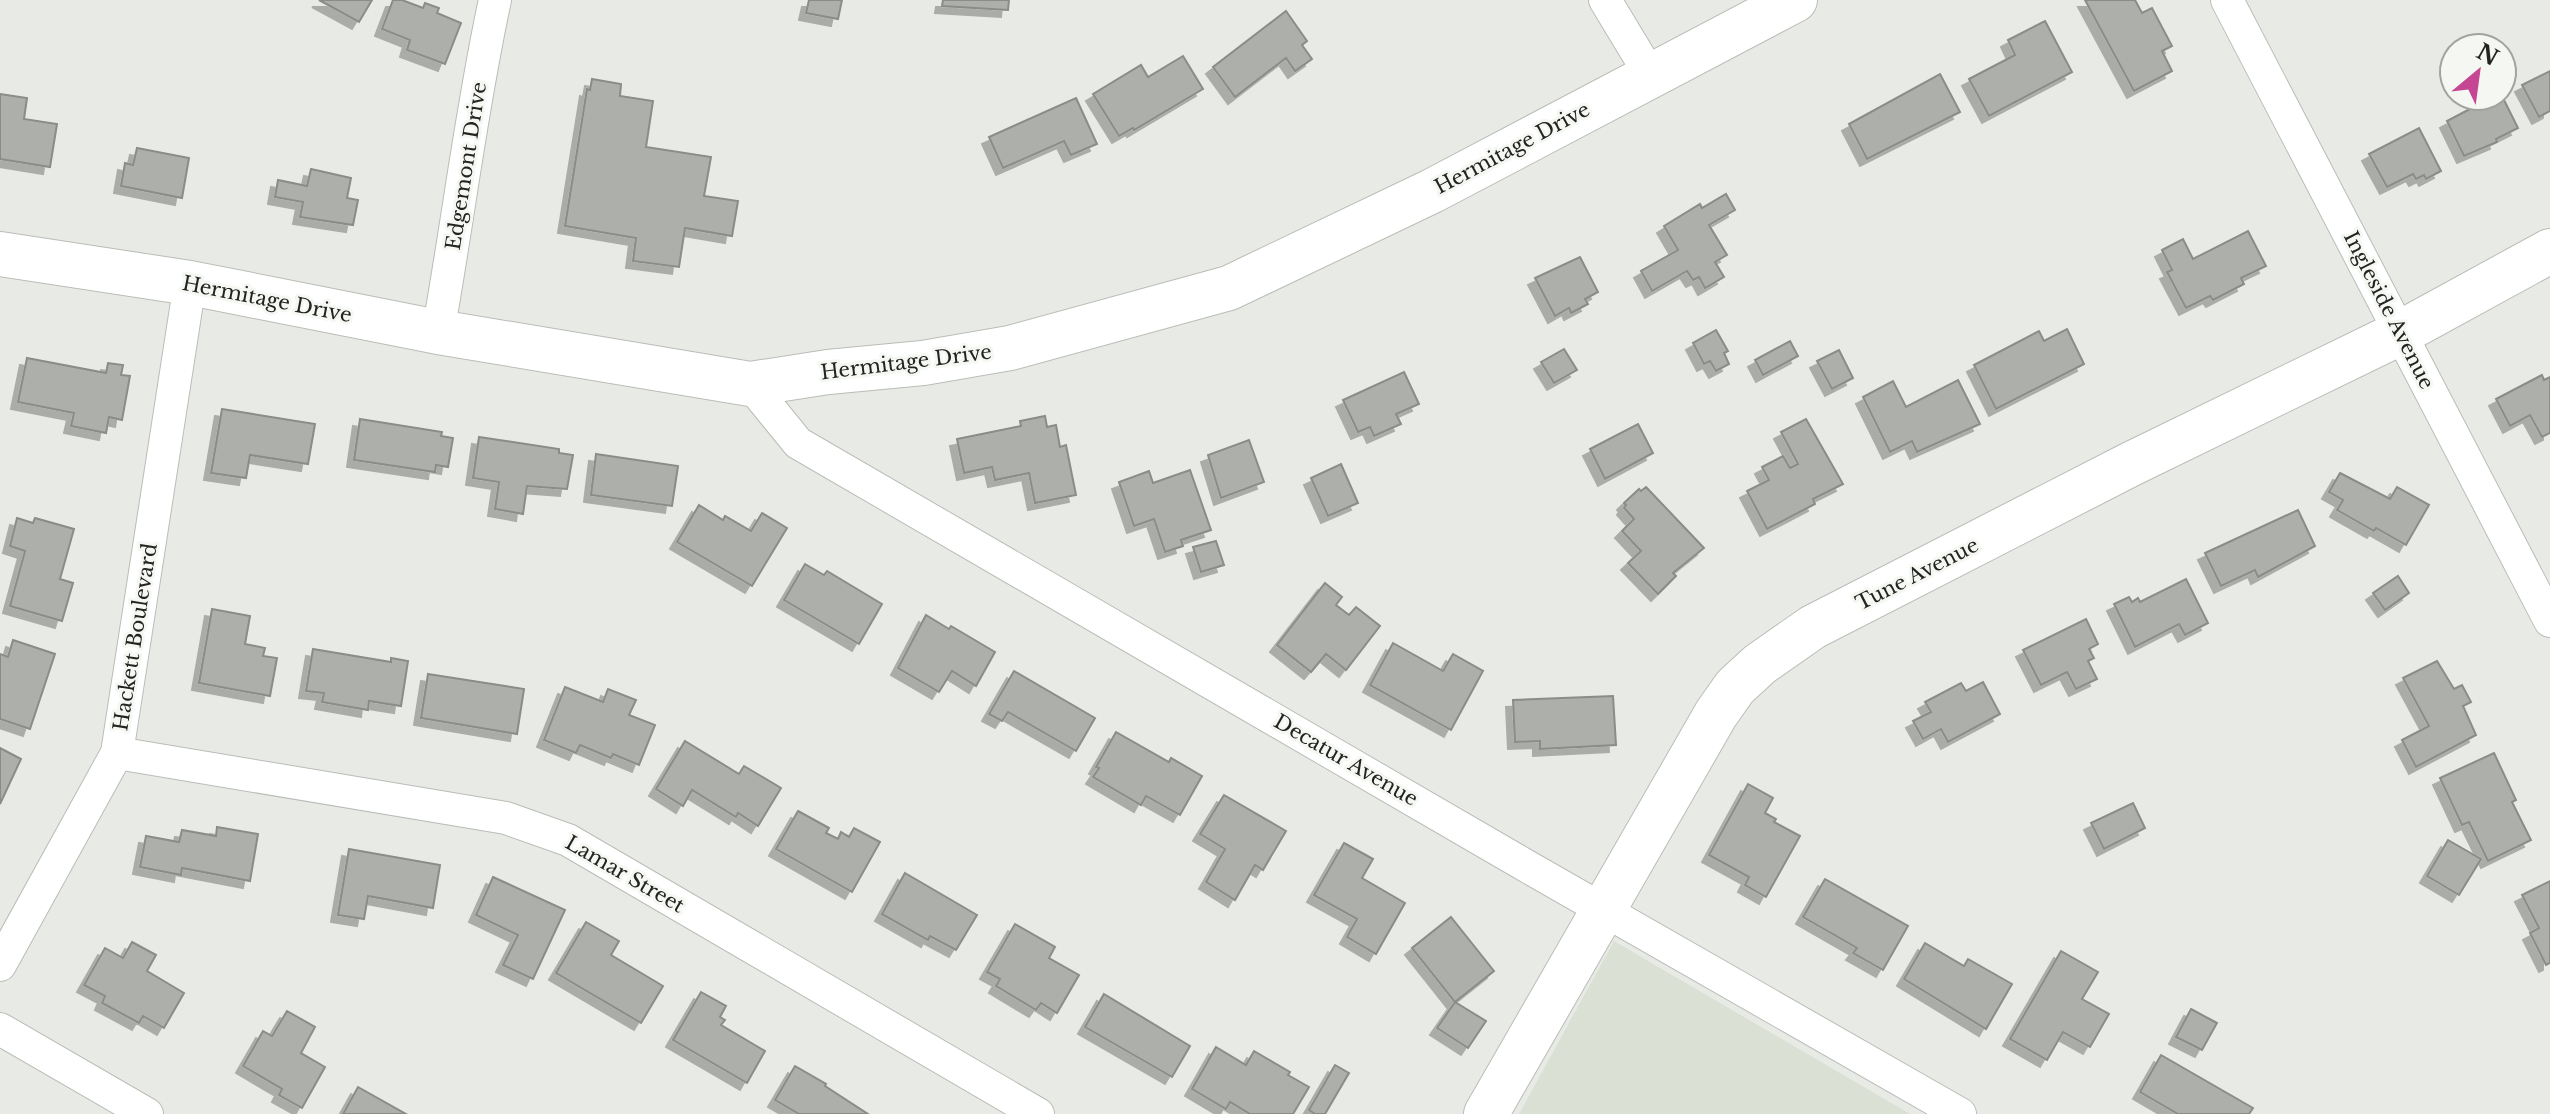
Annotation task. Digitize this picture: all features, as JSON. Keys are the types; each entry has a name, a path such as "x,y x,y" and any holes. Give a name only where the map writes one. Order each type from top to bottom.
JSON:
{"street":[{"name":"Edgemont Drive","path":"438,332 481,66 495,0"},
{"path":"1605,0 1651,76"},
{"name":"Hermitage Drive","path":"0,254 190,283 438,332 750,384 828,372 923,363 1010,348 1229,288 1432,191 1795,0"},
{"name":"Ingleside Avenue","path":"2227,0 2550,621"},
{"name":"Tune Avenue","path":"1486,1114 1716,714 1735,687 1786,644 1813,627 2131,464 2400,333 2550,251"},
{"name":"Hackett Boulevard","path":"0,965 117,753 190,283"},
{"name":"Decatur Avenue","path":"750,384 798,443 1960,1114"},
{"name":"Lamar Street","path":"117,753 506,818 568,840 1038,1114"},
{"path":"0,1029 147,1114"}],"shaded area":[{"path":"1614,941 1910,1114 1519,1114"}],"building":[{"path":"319,0 372,0 359,22"},
{"path":"393,0 423,8 425,3 439,8 437,13 461,23 445,64 407,50 410,40 382,29"},
{"path":"809,0 842,0 838,19 806,13"},
{"path":"943,0 1009,0 1008,10 942,6"},
{"path":"2085,0 2135,0 2142,13 2152,8 2172,46 2162,51 2172,71 2134,91"},
{"path":"1286,11 1307,41 1302,45 1312,59 1295,71 1286,58 1235,97 1213,67"},
{"path":"2045,21 2072,72 1989,116 1969,79 2015,55 2008,40"},
{"path":"1183,56 1203,89 1119,136 1093,94 1141,65 1148,77"},
{"path":"2550,71 2550,111 2539,117 2522,85"},
{"path":"1940,74 1960,112 1867,159 1849,124"},
{"path":"592,79 621,84 620,96 653,101 646,147 711,157 704,196 738,201 732,236 685,228 679,267 633,261 636,238 565,226 587,89 590,90"},
{"path":"0,94 27,98 24,119 57,124 50,167 0,159"},
{"path":"1076,98 1097,144 1071,155 1064,141 1003,168 989,137"},
{"path":"2464,112 2510,112 2518,128 2496,139 2497,142 2464,156 2447,121"},
{"path":"2419,128 2441,171 2426,179 2424,175 2416,179 2413,174 2387,187 2369,154"},
{"path":"137,148 189,158 182,198 121,186 125,163 133,165"},
{"path":"311,169 351,178 347,198 358,200 353,225 300,217 303,202 275,197 278,180 307,186"},
{"path":"1726,194 1735,210 1709,225 1727,255 1715,262 1724,277 1705,288 1699,277 1693,280 1687,271 1652,291 1641,271 1678,250 1664,226 1700,204 1702,208"},
{"path":"2248,231 2266,266 2241,278 2244,284 2213,300 2210,296 2186,308 2167,272 2172,270 2162,250 2183,239 2193,259"},
{"path":"1580,257 1598,292 1585,299 1588,304 1571,313 1569,308 1555,316 1535,278"},
{"path":"2067,329 2084,364 1996,409 1974,365 2039,331 2044,341"},
{"path":"1716,330 1728,351 1724,353 1729,364 1716,371 1710,361 1704,364 1693,343"},
{"path":"1790,341 1798,356 1763,375 1755,360"},
{"path":"1564,349 1577,370 1554,383 1541,362"},
{"path":"1839,350 1853,378 1832,389 1817,361"},
{"path":"27,358 106,373 108,363 123,365 121,375 130,376 122,420 109,417 106,433 71,426 74,413 18,402"},
{"path":"1404,372 1419,404 1396,414 1401,424 1374,436 1370,427 1358,432 1343,400"},
{"path":"2542,375 2544,380 2550,377 2550,433 2542,437 2530,415 2510,426 2496,399"},
{"path":"1958,380 1980,424 1917,452 1912,441 1890,452 1863,397 1893,381 1906,407"},
{"path":"222,409 315,424 308,464 250,455 246,478 211,473"},
{"path":"1045,416 1047,427 1056,425 1060,447 1066,445 1076,495 1035,503 1029,473 995,480 992,467 964,473 957,439 1021,426 1020,421"},
{"path":"360,419 442,432 441,436 453,438 448,467 436,465 435,472 354,460"},
{"path":"1806,419 1843,484 1813,499 1815,504 1767,529 1747,491 1769,480 1762,467 1783,456 1790,468 1798,464 1781,432"},
{"path":"1638,424 1653,453 1605,479 1590,449"},
{"path":"479,437 559,449 559,453 573,455 567,489 527,486 523,514 495,509 499,482 473,478"},
{"path":"1249,440 1264,482 1221,498 1208,455"},
{"path":"596,454 678,466 672,506 591,495"},
{"path":"1341,464 1358,503 1328,516 1311,478"},
{"path":"1190,470 1211,530 1181,540 1183,546 1165,552 1154,519 1134,526 1119,482 1149,471 1153,483"},
{"path":"2340,473 2390,499 2397,487 2429,505 2406,545 2337,510 2343,500 2329,492"},
{"path":"1646,487 1704,548 1673,573 1676,576 1658,594 1628,563 1641,551 1622,531 1634,519 1624,508 1624,503 1639,489 1641,491"},
{"path":"699,505 723,520 725,516 751,531 762,513 787,528 752,586 677,542"},
{"path":"2298,510 2315,546 2258,577 2255,570 2221,586 2205,553"},
{"path":"17,518 33,523 35,518 74,529 60,579 73,583 62,621 10,606 25,551 10,546"},
{"path":"1216,541 1224,565 1201,572 1193,547"},
{"path":"805,564 824,575 827,571 882,604 859,644 784,600"},
{"path":"2398,576 2409,593 2385,610 2373,593"},
{"path":"2186,579 2208,623 2185,635 2179,624 2135,647 2114,604 2129,597 2132,602 2138,598 2140,602"},
{"path":"1325,583 1342,597 1336,605 1349,615 1356,607 1380,626 1346,670 1326,654 1311,672 1277,645"},
{"path":"212,609 250,616 245,644 265,648 263,656 277,658 270,696 199,683"},
{"path":"926,615 995,652 976,686 952,671 939,692 898,668"},
{"path":"2086,619 2098,644 2089,649 2094,658 2088,661 2097,679 2076,689 2067,672 2041,685 2023,650"},
{"path":"13,640 55,654 30,729 0,719 0,654 8,657"},
{"path":"1393,643 1443,671 1453,654 1483,671 1451,730 1370,685"},
{"path":"313,649 391,662 391,658 408,661 401,706 369,701 368,710 322,702 324,693 306,691"},
{"path":"2437,661 2454,689 2462,685 2471,702 2463,706 2476,735 2416,767 2402,740 2429,726 2403,678"},
{"path":"1014,671 1095,718 1076,751 1008,712 1002,721 989,714"},
{"path":"428,674 524,689 517,734 421,718"},
{"path":"1983,682 2000,714 1948,742 1941,729 1923,739 1913,721 1931,712 1925,702 1961,683 1966,691"},
{"path":"565,687 603,702 608,689 636,700 629,715 655,725 639,765 580,745 576,753 544,740"},
{"path":"1613,696 1616,745 1540,749 1540,741 1515,742 1513,700"},
{"path":"1116,732 1169,762 1171,758 1202,776 1180,815 1146,796 1141,805 1093,777"},
{"path":"685,741 739,774 744,766 781,788 758,826 738,813 736,817 692,790 683,806 656,789"},
{"path":"0,748 21,759 0,804"},
{"path":"2494,753 2516,800 2512,802 2531,840 2488,861 2469,822 2462,825 2440,778"},
{"path":"1748,784 1773,798 1765,813 1776,819 1774,822 1800,836 1766,897 1745,885 1749,877 1709,855"},
{"path":"1224,795 1286,831 1263,870 1255,865 1235,900 1206,882 1225,849 1200,834"},
{"path":"2133,803 2145,828 2104,849 2091,823"},
{"path":"798,811 829,828 826,833 838,839 841,832 849,837 854,828 880,842 852,892 776,849"},
{"path":"217,827 258,834 250,881 182,868 181,875 140,867 146,836 179,842 182,830 216,836"},
{"path":"2448,840 2481,859 2459,895 2427,876"},
{"path":"1344,843 1373,859 1362,878 1405,903 1376,954 1347,937 1357,919 1314,895"},
{"path":"349,849 440,865 433,908 368,896 364,919 338,915"},
{"path":"905,873 977,915 956,950 930,936 928,940 882,914"},
{"path":"493,877 565,910 533,979 503,965 518,935 476,915"},
{"path":"1825,879 1908,926 1883,970 1853,953 1857,948 1803,917"},
{"path":"2550,881 2550,963 2546,965 2530,933 2539,928 2522,895"},
{"path":"1451,917 1494,971 1455,1002 1412,948"},
{"path":"586,922 619,941 611,955 663,986 641,1023 556,973"},
{"path":"1015,924 1055,947 1049,958 1079,975 1057,1013 1041,1003 1036,1010 996,986 1000,979 987,972"},
{"path":"132,942 156,955 147,971 184,993 164,1028 143,1016 139,1023 102,1003 105,996 84,985 105,948 123,958"},
{"path":"1925,943 1964,966 1968,959 2012,984 1986,1029 1904,979"},
{"path":"2061,951 2098,972 2082,999 2109,1014 2090,1047 2063,1032 2047,1060 2010,1039"},
{"path":"701,992 726,1006 720,1017 725,1020 721,1025 765,1051 747,1083 673,1040"},
{"path":"1104,994 1190,1046 1172,1077 1085,1027"},
{"path":"1455,1002 1486,1021 1468,1048 1437,1028"},
{"path":"2191,1009 2217,1023 2202,1050 2176,1037"},
{"path":"287,1011 315,1027 301,1053 325,1067 302,1108 279,1095 282,1089 243,1066 263,1031 272,1036"},
{"path":"1216,1047 1246,1065 1254,1051 1309,1087 1293,1114 1250,1114 1230,1102 1226,1109 1192,1089"},
{"path":"2161,1055 2253,1108 2249,1114 2178,1114 2140,1092"},
{"path":"1335,1065 1349,1073 1325,1114 1315,1114 1309,1110"},
{"path":"795,1066 868,1114 799,1114 775,1100"},
{"path":"358,1087 406,1114 343,1114"}]}
